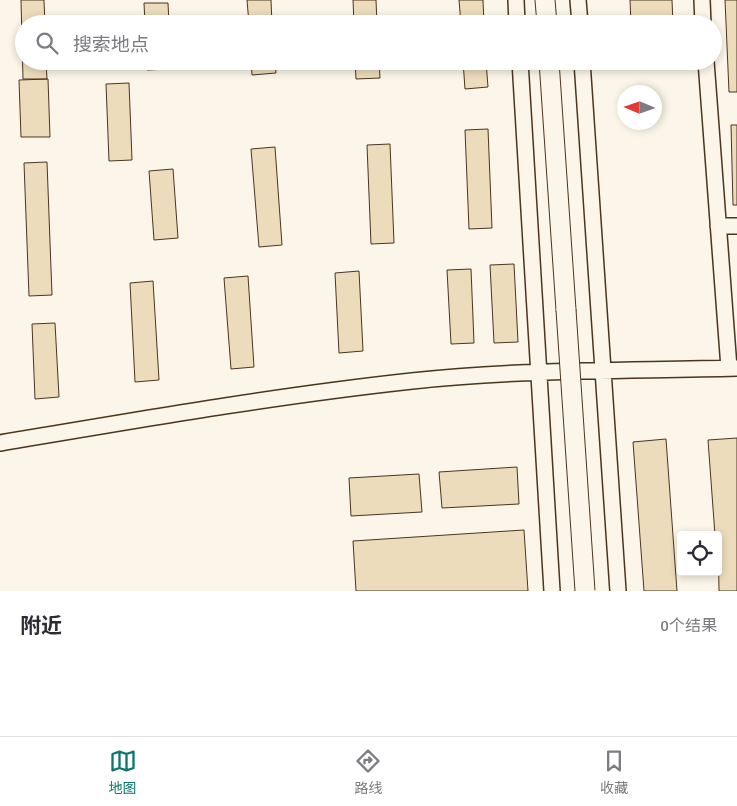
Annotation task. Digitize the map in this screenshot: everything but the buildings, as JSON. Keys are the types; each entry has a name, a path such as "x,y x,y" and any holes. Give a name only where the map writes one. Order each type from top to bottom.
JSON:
{"main road":[{"path":"545,0 546,15"},
{"path":"550,70 584,591"}],"street":[{"path":"516,0 517,15"},
{"path":"578,0 579,15"},
{"path":"702,0 703,15"},
{"path":"521,70 552,591"},
{"path":"583,70 618,591"},
{"path":"0,439 0,443 222,407 413,381 602,369 733,368 718,226 707,70"},
{"path":"718,226 737,226"}]}
